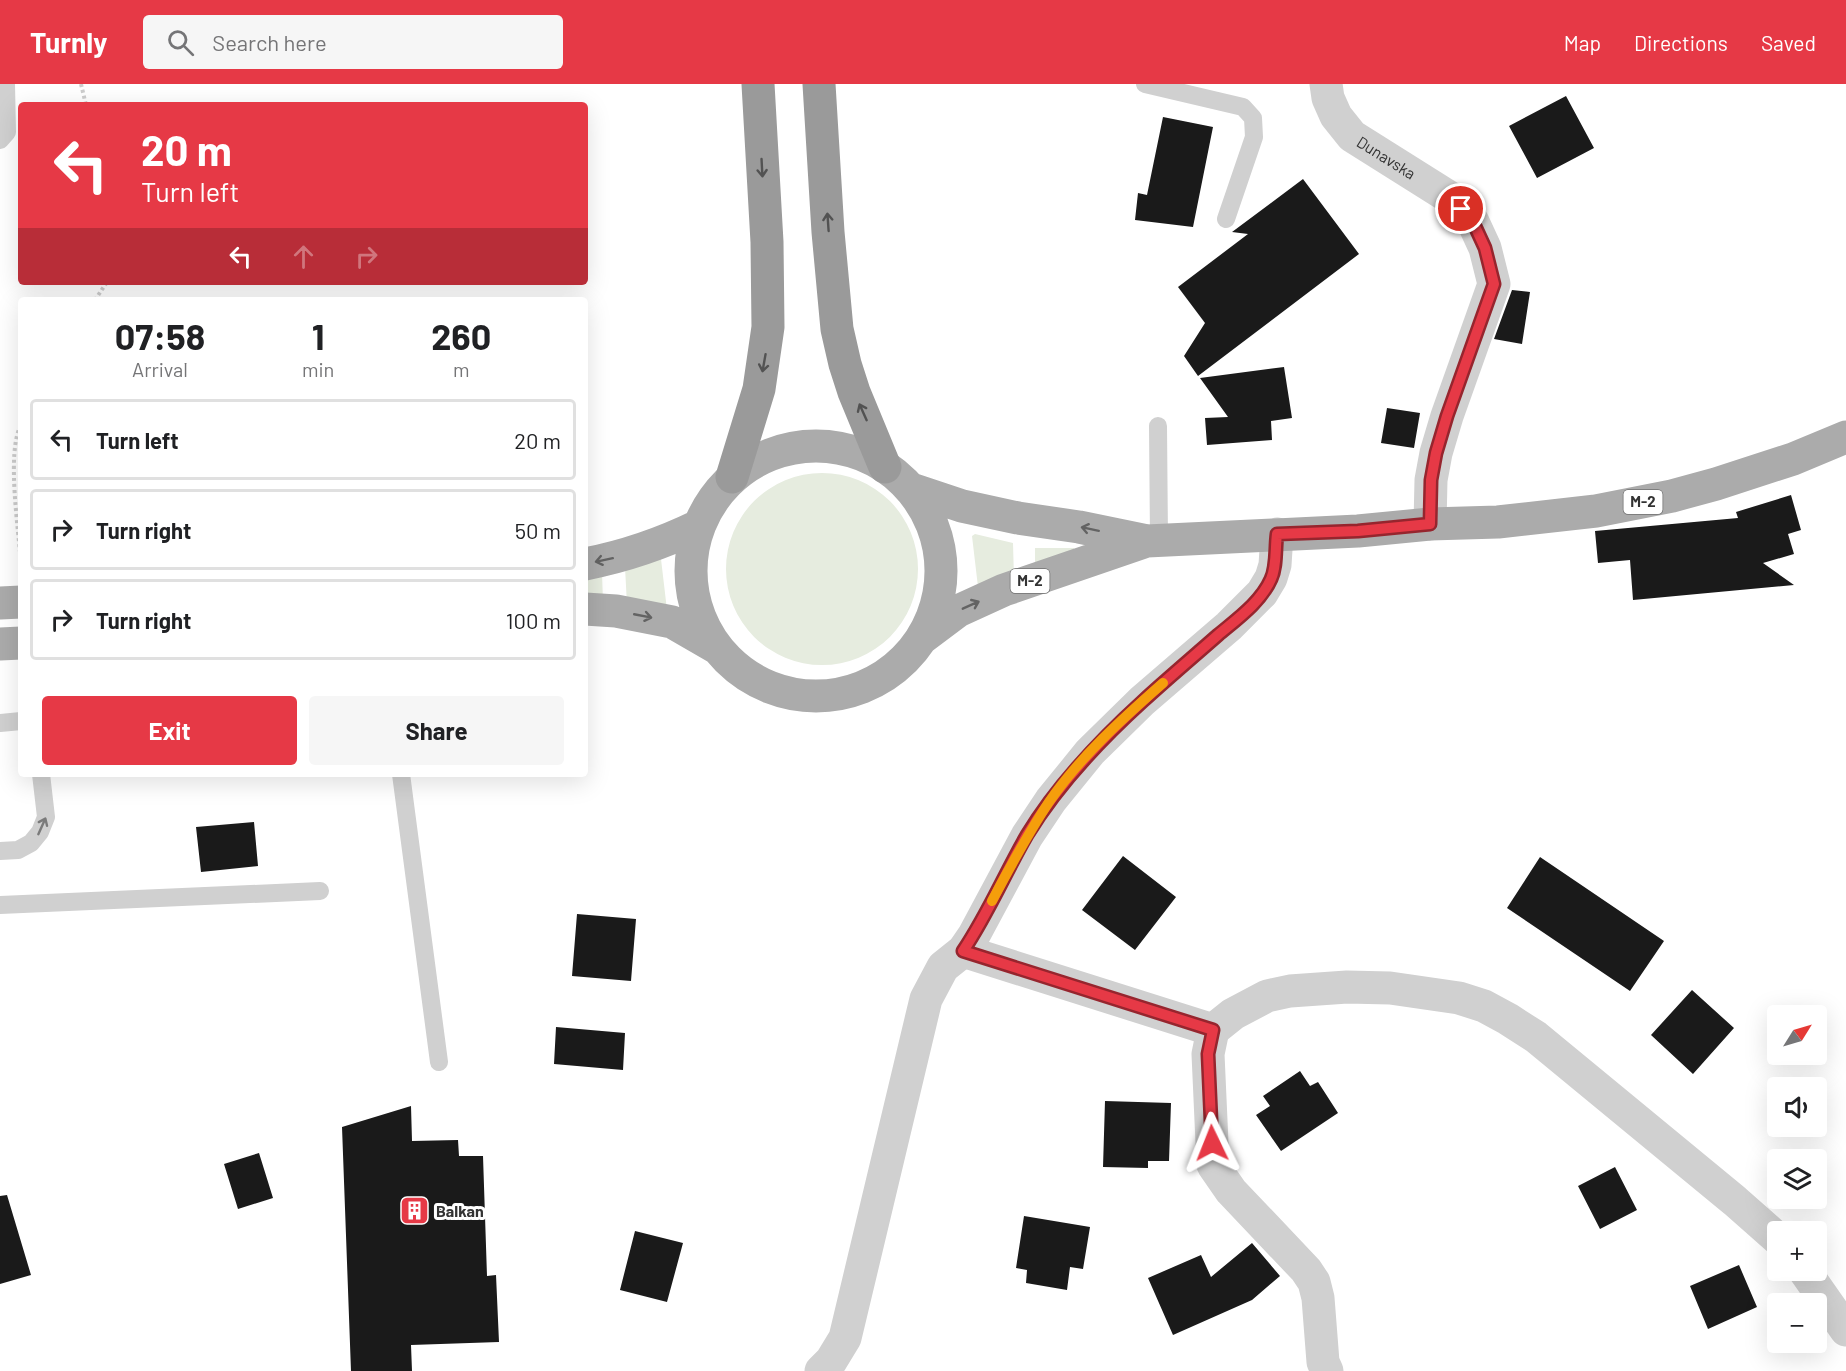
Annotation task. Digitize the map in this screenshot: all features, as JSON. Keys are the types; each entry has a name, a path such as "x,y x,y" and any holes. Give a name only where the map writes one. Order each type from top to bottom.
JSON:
{"highway":[{"path":"732,477 759,389 768,327 767,242 758,84"},
{"path":"819,84 828,232 837,329 854,392 885,466"}],"main road":[{"name":"M-2","path":"911,489 962,506 995,513 1153,540 1358,531 1430,524 1498,522 1596,511 1647,502 1765,470 1846,436"},
{"name":"M-2","path":"806,445 827,446 867,456 885,466 911,489 924,508 939,550 941,573 939,596 922,638 893,670 875,682 833,696 811,697 790,694 749,678 731,664 717,648 700,620 692,589 691,557 698,526 707,508 718,491 748,465 766,455 786,449 806,445"},
{"path":"588,563 636,552 665,542 698,526"},
{"name":"M-2","path":"922,638 958,611 1021,583 1153,540"},
{"path":"0,603 18,602"},
{"name":"M-2","path":"588,609 616,611 672,622 717,648"},
{"path":"0,644 18,643"}],"street":[{"name":"Dunavska","path":"1326,84 1328,98 1336,117 1352,136 1449,196 1473,222 1485,248 1494,284 1436,453 1431,480 1430,524"},
{"path":"821,1371 831,1361 844,1338 926,999 943,967 963,951 974,935 1027,836 1051,800 1090,752 1262,594 1275,565 1277,534"},
{"path":"963,951 1213,1030"},
{"path":"1327,1371 1323,1362 1318,1298 1314,1282 1306,1270 1231,1191 1213,1166 1208,1054 1213,1030 1233,1014 1267,996 1290,991 1347,987 1390,988 1459,998 1484,1006 1536,1037 1767,1229"},
{"path":"1812,1281 1846,1330"}],"lane":[{"path":"0,140 7,132 6,84"},
{"path":"1145,84 1243,107 1253,118 1254,137 1226,219"},
{"path":"1153,540 1158,426"},
{"path":"0,723 18,721"},
{"path":"0,851 18,850 31,843 40,832 46,817 41,777"},
{"path":"401,777 439,1062"},
{"path":"0,905 320,891"}],"path":[{"path":"81,84 85,102"},
{"path":"18,430 13,458 18,525"}],"shaded area":[{"path":"822,473 859,480 890,501 911,532 918,569 911,606 890,637 859,658 822,665 785,658 754,637 733,606 726,569 733,532 754,501 785,480"},
{"path":"975,534 1013,543 1014,579 978,587 972,536"},
{"path":"1035,548 1074,548 1076,565 1035,573"},
{"path":"661,559 667,610 627,605 625,567"},
{"path":"602,572 603,602 588,601 588,574"}],"building":[{"path":"1566,96 1594,148 1537,178 1509,126"},
{"path":"1163,117 1213,127 1193,227 1135,220 1138,193 1147,195"},
{"path":"1303,179 1359,254 1198,376 1184,356 1205,323 1178,287 1248,234 1232,232"},
{"path":"1512,290 1530,292 1522,344 1494,339"},
{"path":"1284,367 1292,418 1271,421 1272,440 1207,445 1205,418 1228,417 1200,378"},
{"path":"1387,408 1420,413 1414,448 1381,443"},
{"path":"1791,495 1801,530 1788,534 1794,554 1763,563 1794,585 1633,600 1630,560 1598,563 1595,531 1738,518 1736,512"},
{"path":"254,822 258,866 201,872 196,827"},
{"path":"1123,856 1176,897 1135,950 1082,910"},
{"path":"1540,857 1664,941 1630,991 1507,908"},
{"path":"577,914 636,919 631,981 572,976"},
{"path":"1692,990 1734,1028 1693,1074 1651,1035"},
{"path":"556,1027 625,1033 623,1070 554,1064"},
{"path":"1300,1071 1310,1086 1318,1082 1338,1113 1281,1151 1256,1115 1270,1106 1263,1096"},
{"path":"1105,1101 1171,1103 1169,1161 1148,1161 1148,1168 1103,1167"},
{"name":"Balkan","path":"411,1106 412,1141 458,1140 459,1156 483,1156 487,1276 496,1275 499,1342 411,1345 412,1371 351,1371 342,1127"},
{"path":"259,1153 273,1198 238,1209 224,1164"},
{"path":"1615,1167 1637,1210 1600,1229 1578,1186"},
{"path":"7,1195 31,1275 0,1284 0,1196"},
{"path":"1024,1216 1090,1227 1083,1269 1070,1267 1067,1290 1026,1283 1027,1270 1016,1268"},
{"path":"635,1231 683,1243 667,1302 620,1290"},
{"path":"1252,1243 1280,1276 1252,1300 1173,1335 1148,1278 1201,1255 1211,1277"},
{"path":"1739,1265 1757,1307 1708,1329 1690,1286"}],"slow traffic":[{"path":"992,901 1027,836 1051,800 1090,752 1163,683"}],"place":[{"name":"Balkan","path":"415,1211"}],"route":[{"path":"1212,1143 1208,1054 1213,1030 963,951 974,935 1027,836 1051,800 1090,752 1262,594 1275,565 1277,534 1358,531 1430,524 1431,480 1436,453 1494,284 1485,248 1473,222 1461,209"}]}
